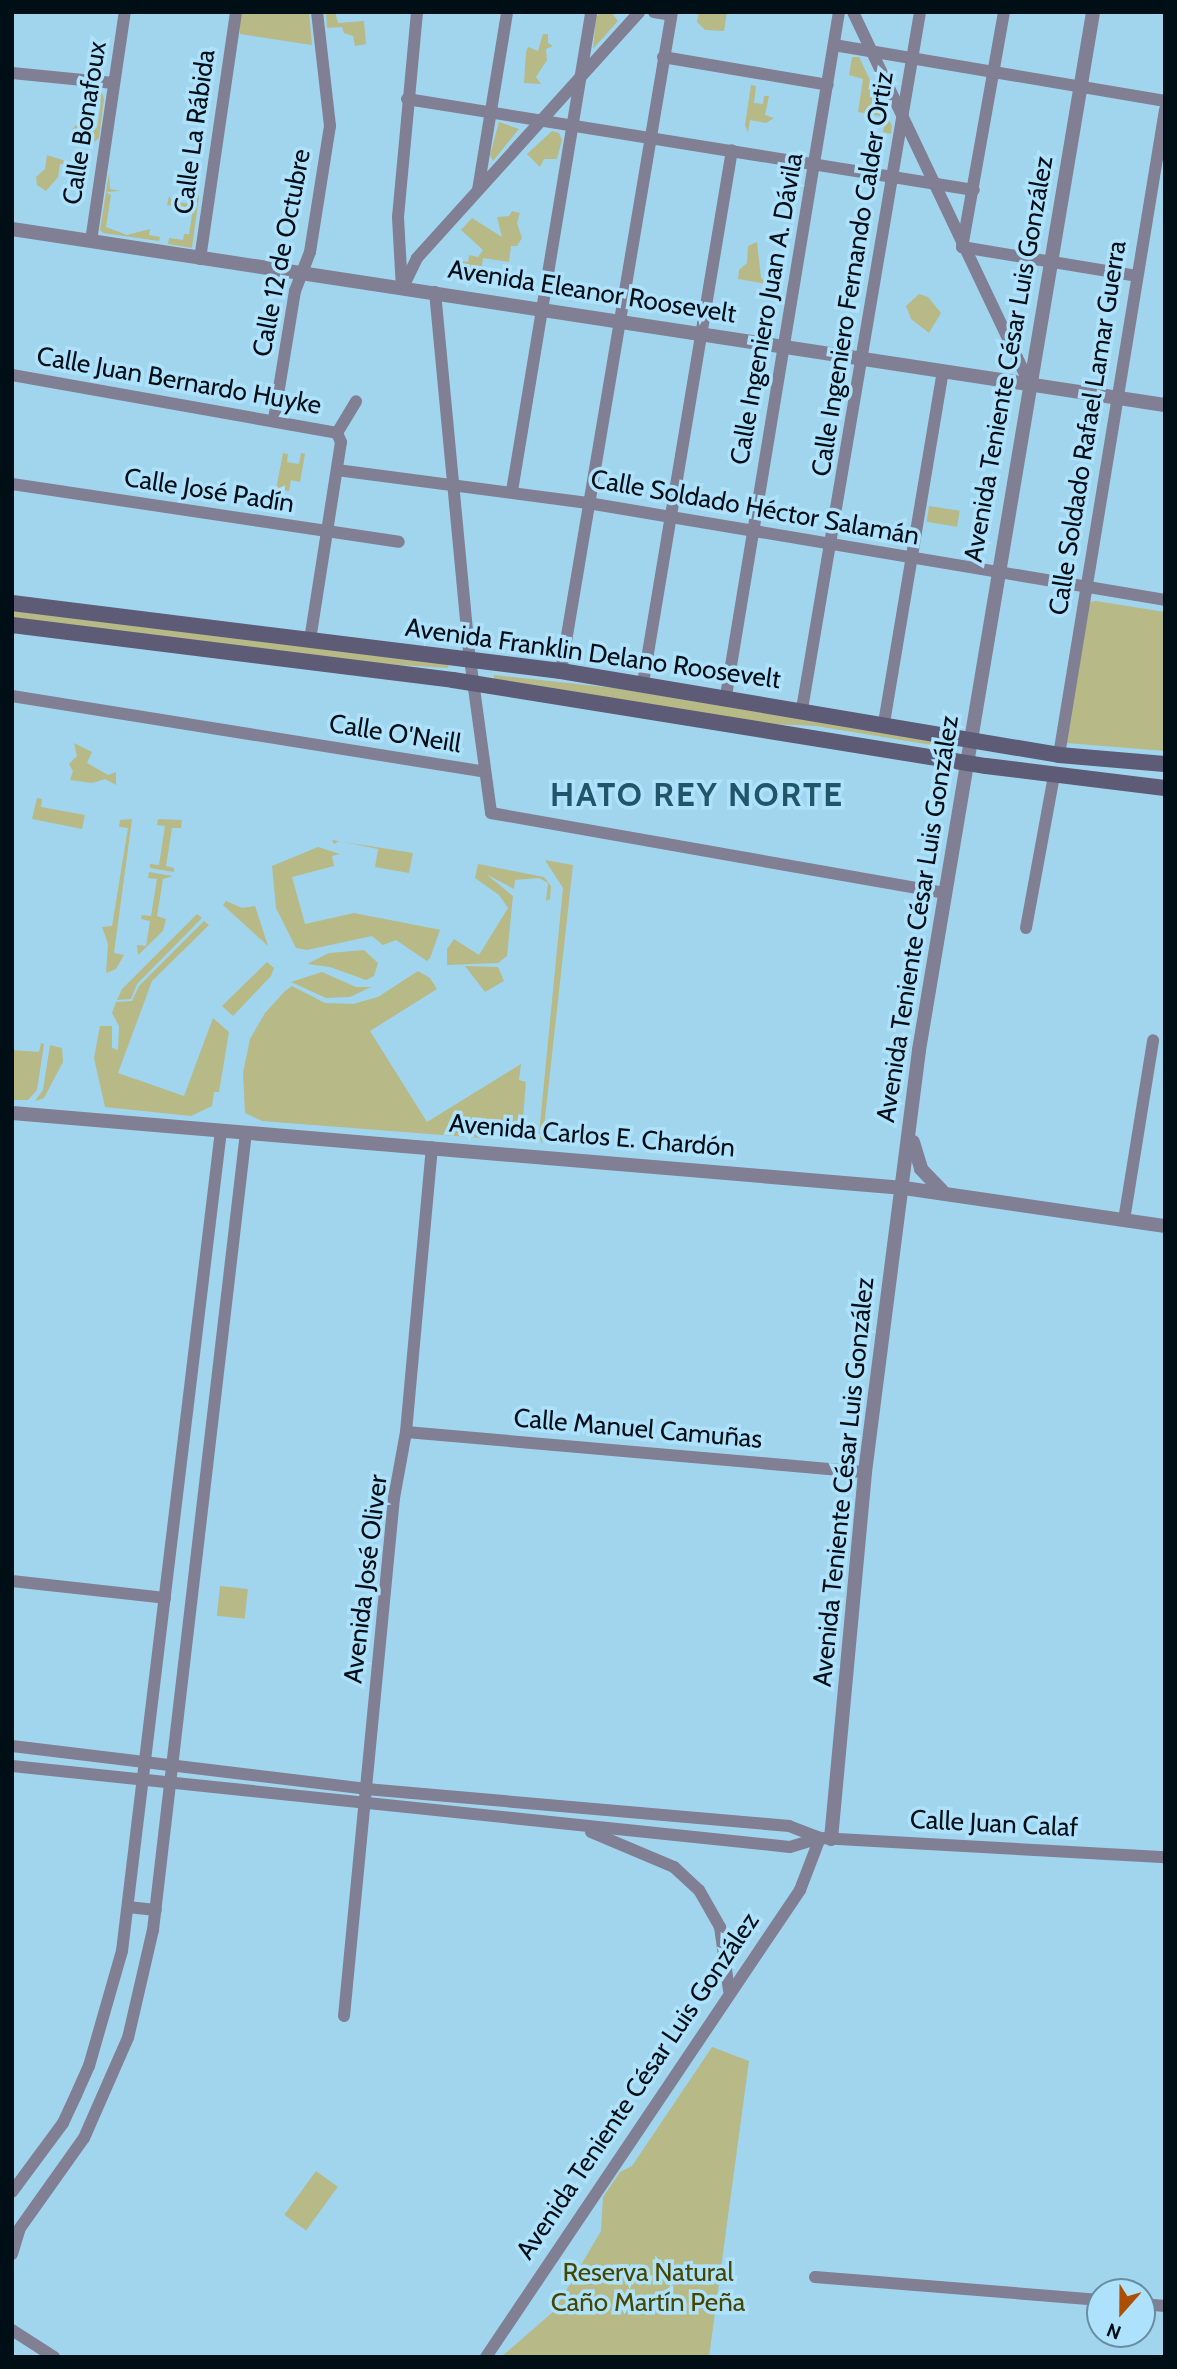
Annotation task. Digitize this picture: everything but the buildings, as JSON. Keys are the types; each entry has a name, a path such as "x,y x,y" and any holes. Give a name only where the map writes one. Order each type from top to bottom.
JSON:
{"main road":[{"name":"Avenida Franklin Delano Roosevelt","path":"12,603 561,671 726,696 1059,755 1165,764"},
{"name":"Avenida Franklin Delano Roosevelt","path":"12,625 473,683 1054,776 1165,788"}],"street":[{"name":"Calle Bonafoux","path":"91,242 125,12"},
{"name":"Calle La Rábida","path":"200,259 236,12"},
{"name":"Calle 12 de Octubre","path":"274,419 300,274 310,252 330,126 317,12"},
{"path":"402,289 397,247 407,99 417,12"},
{"path":"478,191 507,12"},
{"path":"512,491 591,12"},
{"path":"402,289 417,258 639,12"},
{"path":"561,671 671,14 654,12"},
{"name":"Calle Ingeniero Juan A. Dávila","path":"726,696 839,12"},
{"path":"853,12 962,247 1030,384"},
{"name":"Calle Ingeniero Fernando Calder Ortiz","path":"802,709 920,12"},
{"path":"962,247 1004,12"},
{"name":"Avenida Teniente César Luis González","path":"486,2357 729,1990 800,1890 826,1838 865,1472 943,893 1093,12"},
{"path":"834,45 1165,101"},
{"path":"663,57 828,85"},
{"path":"12,72 114,83"},
{"path":"407,99 541,123 650,136 974,190"},
{"name":"Calle Soldado Rafael Lamar Guerra","path":"1059,755 1084,586 1165,110"},
{"path":"643,683 732,150"},
{"name":"Avenida Eleanor Roosevelt","path":"12,229 1165,405"},
{"path":"962,247 1137,276"},
{"path":"435,292 470,659 484,772"},
{"path":"884,723 943,371"},
{"name":"Calle Juan Bernardo Huyke","path":"12,375 274,419 337,433"},
{"path":"310,640 341,442 337,433 356,401"},
{"name":"Calle Soldado Héctor Salamán","path":"337,470 512,491 1165,600"},
{"name":"Calle José Padín","path":"12,484 399,542"},
{"name":"Calle O'Neill","path":"12,696 484,772 489,810 495,815 943,893"},
{"path":"1026,928 1054,776"},
{"path":"1124,1220 1153,1040"},
{"name":"Avenida Carlos E. Chardón","path":"12,1113 904,1188 1165,1226"},
{"path":"911,1126 920,1169 928,1182 947,1194"},
{"path":"12,2192 63,2123 76,2095 122,1951 221,1130"},
{"path":"12,2254 18,2220 84,2138 128,2038 156,1910 246,1132"},
{"name":"Avenida José Oliver","path":"344,2016 394,1498 406,1432 432,1147"},
{"name":"Calle Manuel Camuñas","path":"406,1432 865,1472"},
{"path":"12,1581 165,1598"},
{"path":"12,1746 172,1768 366,1789 789,1826 826,1838"},
{"path":"12,1766 365,1805 790,1847 826,1838"},
{"path":"577,1826 674,1867 699,1890 720,1927 729,1990"},
{"name":"Calle Juan Calaf","path":"826,1838 1165,1857"},
{"path":"128,1907 156,1910"},
{"path":"76,2095 99,2105"},
{"path":"815,2277 1086,2300"},
{"path":"12,2330 54,2357"}],"green space":[{"path":"238,12 309,12 312,45 240,34"},
{"path":"326,12 335,12 338,23 364,21 366,44 355,46 353,36 344,33 342,27 327,28"},
{"path":"601,12 612,13 618,21 593,49 596,17"},
{"path":"699,12 727,12 724,31 705,30 697,22"},
{"path":"543,34 548,34 548,43 553,46 546,49 547,60 536,77 541,84 524,83 526,52 528,47 538,51"},
{"path":"852,57 859,57 892,126 891,134 883,132 886,117 858,112 863,79 849,75"},
{"path":"751,85 756,86 754,103 763,104 764,96 769,96 765,115 774,118 766,123 750,120 748,133 745,125"},
{"path":"92,89 102,92 104,99 99,138 93,143 74,139 71,131 77,124 97,128 101,102 87,98"},
{"path":"499,122 519,129 493,161 490,155"},
{"path":"552,131 559,133 562,140 557,159 544,159 540,167 527,154"},
{"path":"47,155 75,164 60,164 58,177 46,191 37,185 36,177 45,169"},
{"path":"109,173 110,189 120,191 106,192"},
{"path":"106,192 111,195 106,227 127,235 150,229 149,235 160,237 159,241 103,233 100,230"},
{"path":"195,195 199,196 192,248 168,244 169,238 183,240 184,234 189,234 193,209 167,205 169,196 172,201 189,204"},
{"path":"512,211 520,213 517,223 522,238 517,246 511,246 509,262 483,258 481,273 454,269 455,260 468,262 469,255 478,257 483,250 461,230 472,218 502,237 497,217 509,216"},
{"path":"757,242 761,278 767,284 738,279 739,270 747,263 748,246"},
{"path":"919,294 928,297 941,313 929,333 911,319 906,306"},
{"path":"283,453 288,454 287,462 299,464 301,453 305,454 300,482 291,480 289,491 276,489"},
{"path":"929,506 960,511 957,527 926,522"},
{"path":"1090,602 1165,612 1165,751 1066,743"},
{"path":"12,610 449,664 448,668 351,662 12,620"},
{"path":"494,675 614,688 951,744 950,748 816,726 769,724 494,680"},
{"path":"74,743 92,752 87,763 108,775 116,772 116,785 105,779 92,783 70,780 73,771 69,764 77,756"},
{"path":"37,798 42,799 41,807 85,815 82,829 32,819"},
{"path":"132,819 114,953 124,955 116,969 106,973 108,944 102,927 112,926 128,828 119,827 120,820"},
{"path":"158,819 182,820 181,828 172,828 166,866 174,868 174,872 150,868 150,864 159,865 165,826 157,825"},
{"path":"342,842 413,853 409,873 375,867 378,849"},
{"path":"318,847 340,854 332,856 334,866 292,877 305,924 354,913 440,930 427,961 396,940 383,945 372,936 307,950 296,948 276,908 272,866"},
{"path":"545,860 573,865 542,1145 539,1134 563,888"},
{"path":"478,864 544,877 551,886 550,899 546,901 548,883 539,878 515,880 514,889 486,874 513,896 507,956 498,963 447,965 447,949 454,939 479,955 508,908 499,895 475,878"},
{"path":"149,872 173,876 163,879 157,916 166,919 163,931 138,955 137,945 146,946 150,921 141,919 142,915 151,916 157,879 148,878"},
{"path":"226,901 242,908 255,906 268,946 223,905"},
{"path":"197,914 202,918 137,984 131,999 117,1000 122,989"},
{"path":"204,921 209,925 152,981 118,1073 184,1096 213,1018 229,1032 219,1092 214,1092 212,1106 191,1116 105,1107 94,1058 100,1026 112,1026 112,1048 118,1050 119,1026 112,1013 116,1002 132,1001 139,986"},
{"path":"364,950 378,963 374,976 366,980 330,967 307,964 329,953"},
{"path":"267,962 274,968 271,976 233,1016 222,1006"},
{"path":"465,966 498,967 504,981 485,992"},
{"path":"418,971 430,978 437,989 370,1031 427,1122 521,1064 519,1080 526,1082 521,1141 262,1121 245,1113 243,1073 250,1039 265,1013 285,991 292,986 325,1003 353,1004 378,997"},
{"path":"322,972 356,987 371,987 350,997 326,998 291,982"},
{"path":"41,1043 44,1044 37,1090 28,1100 12,1100 12,1050 39,1052"},
{"path":"50,1045 62,1048 63,1062 44,1098 35,1101 43,1090"},
{"path":"220,1586 248,1589 245,1619 217,1616"},
{"name":"Reserva Natural Caño Martín Peña","path":"712,2047 749,2061 709,2357 501,2357 554,2311 601,2231 603,2197 620,2172 632,2166"},
{"path":"316,2171 338,2187 306,2231 284,2215"}],"district":[{"name":"HATO REY NORTE","path":"697,795"}]}
